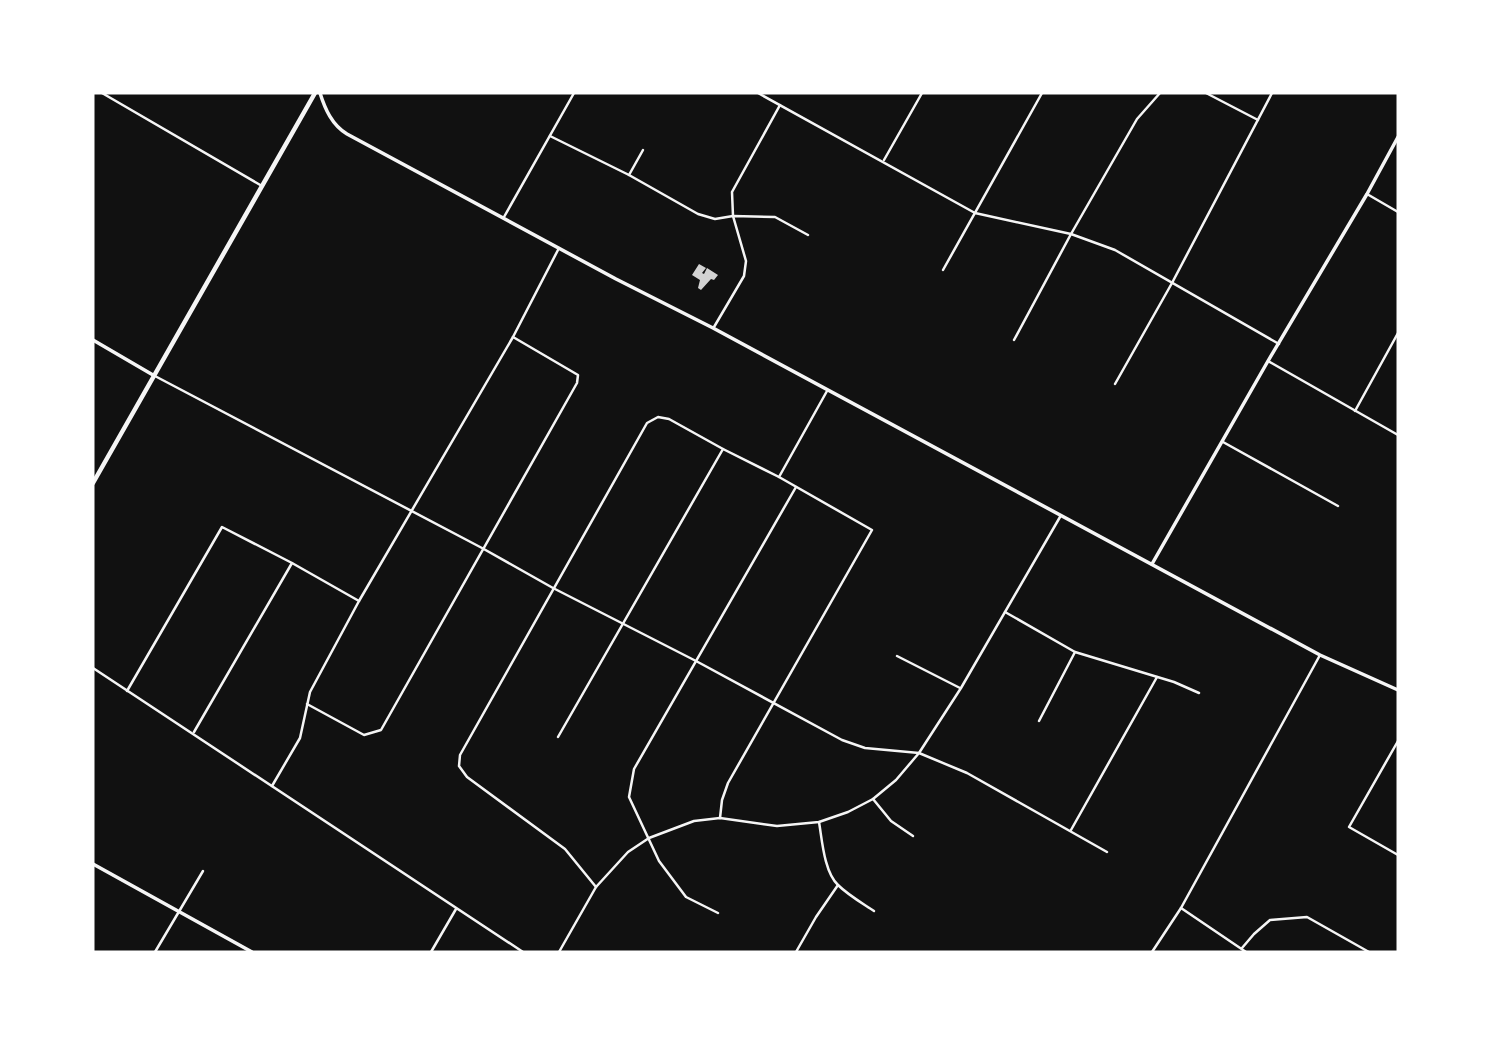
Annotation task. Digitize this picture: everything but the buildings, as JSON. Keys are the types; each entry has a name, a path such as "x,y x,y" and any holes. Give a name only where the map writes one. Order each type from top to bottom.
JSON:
{"main road":[{"path":"93,483 317,93"}],"street":[{"path":"102,93 262,186"},
{"path":"317,93 333,122 341,130 1320,655 1398,690"},
{"path":"504,217 574,93"},
{"path":"758,93 975,213 1071,234 1115,250 1279,344"},
{"path":"883,161 922,93"},
{"path":"943,270 1042,93"},
{"path":"1014,340 1137,119 1160,93"},
{"path":"1206,93 1258,120"},
{"path":"1115,384 1172,283 1272,93"},
{"path":"713,328 744,276 746,261 733,216 732,192 780,105"},
{"path":"550,136 698,214 715,219 733,216 775,218 808,235"},
{"path":"1152,564 1398,137"},
{"path":"629,176 643,150"},
{"path":"1367,194 1398,212"},
{"path":"272,786 300,737 310,692 359,601 513,337 559,248"},
{"path":"1355,411 1398,333"},
{"path":"307,704 364,735 381,730 576,383 578,375 513,337"},
{"path":"93,340 153,375 842,740 865,748 919,753 967,773 1107,852"},
{"path":"1268,361 1398,435"},
{"path":"779,477 827,391"},
{"path":"596,887 565,849 467,777 459,766 460,755 647,423 657,417 669,419 796,486 872,530 729,783 722,800 720,818"},
{"path":"1223,442 1338,506"},
{"path":"558,737 723,449"},
{"path":"718,912 686,897 659,861 629,797 634,769 796,486"},
{"path":"559,952 596,887 628,852 649,838 694,821 720,818 777,826 819,821 848,813 873,799 896,780 919,753 961,688 1061,515"},
{"path":"127,691 222,527 359,601"},
{"path":"193,733 292,563"},
{"path":"1005,612 1075,652 1174,682 1199,693"},
{"path":"1039,721 1075,652"},
{"path":"1153,952 1181,908 1320,655"},
{"path":"897,656 961,688"},
{"path":"93,668 523,952"},
{"path":"1071,831 1157,677"},
{"path":"1398,741 1349,827 1398,855"},
{"path":"873,799 891,821 913,836"},
{"path":"819,821 826,860 833,878 838,885 874,911"},
{"path":"93,864 252,952"},
{"path":"155,952 203,871"},
{"path":"796,952 838,885"},
{"path":"1181,908 1246,952"},
{"path":"431,952 456,909"},
{"path":"1242,947 1270,920 1307,917 1368,952"}]}
